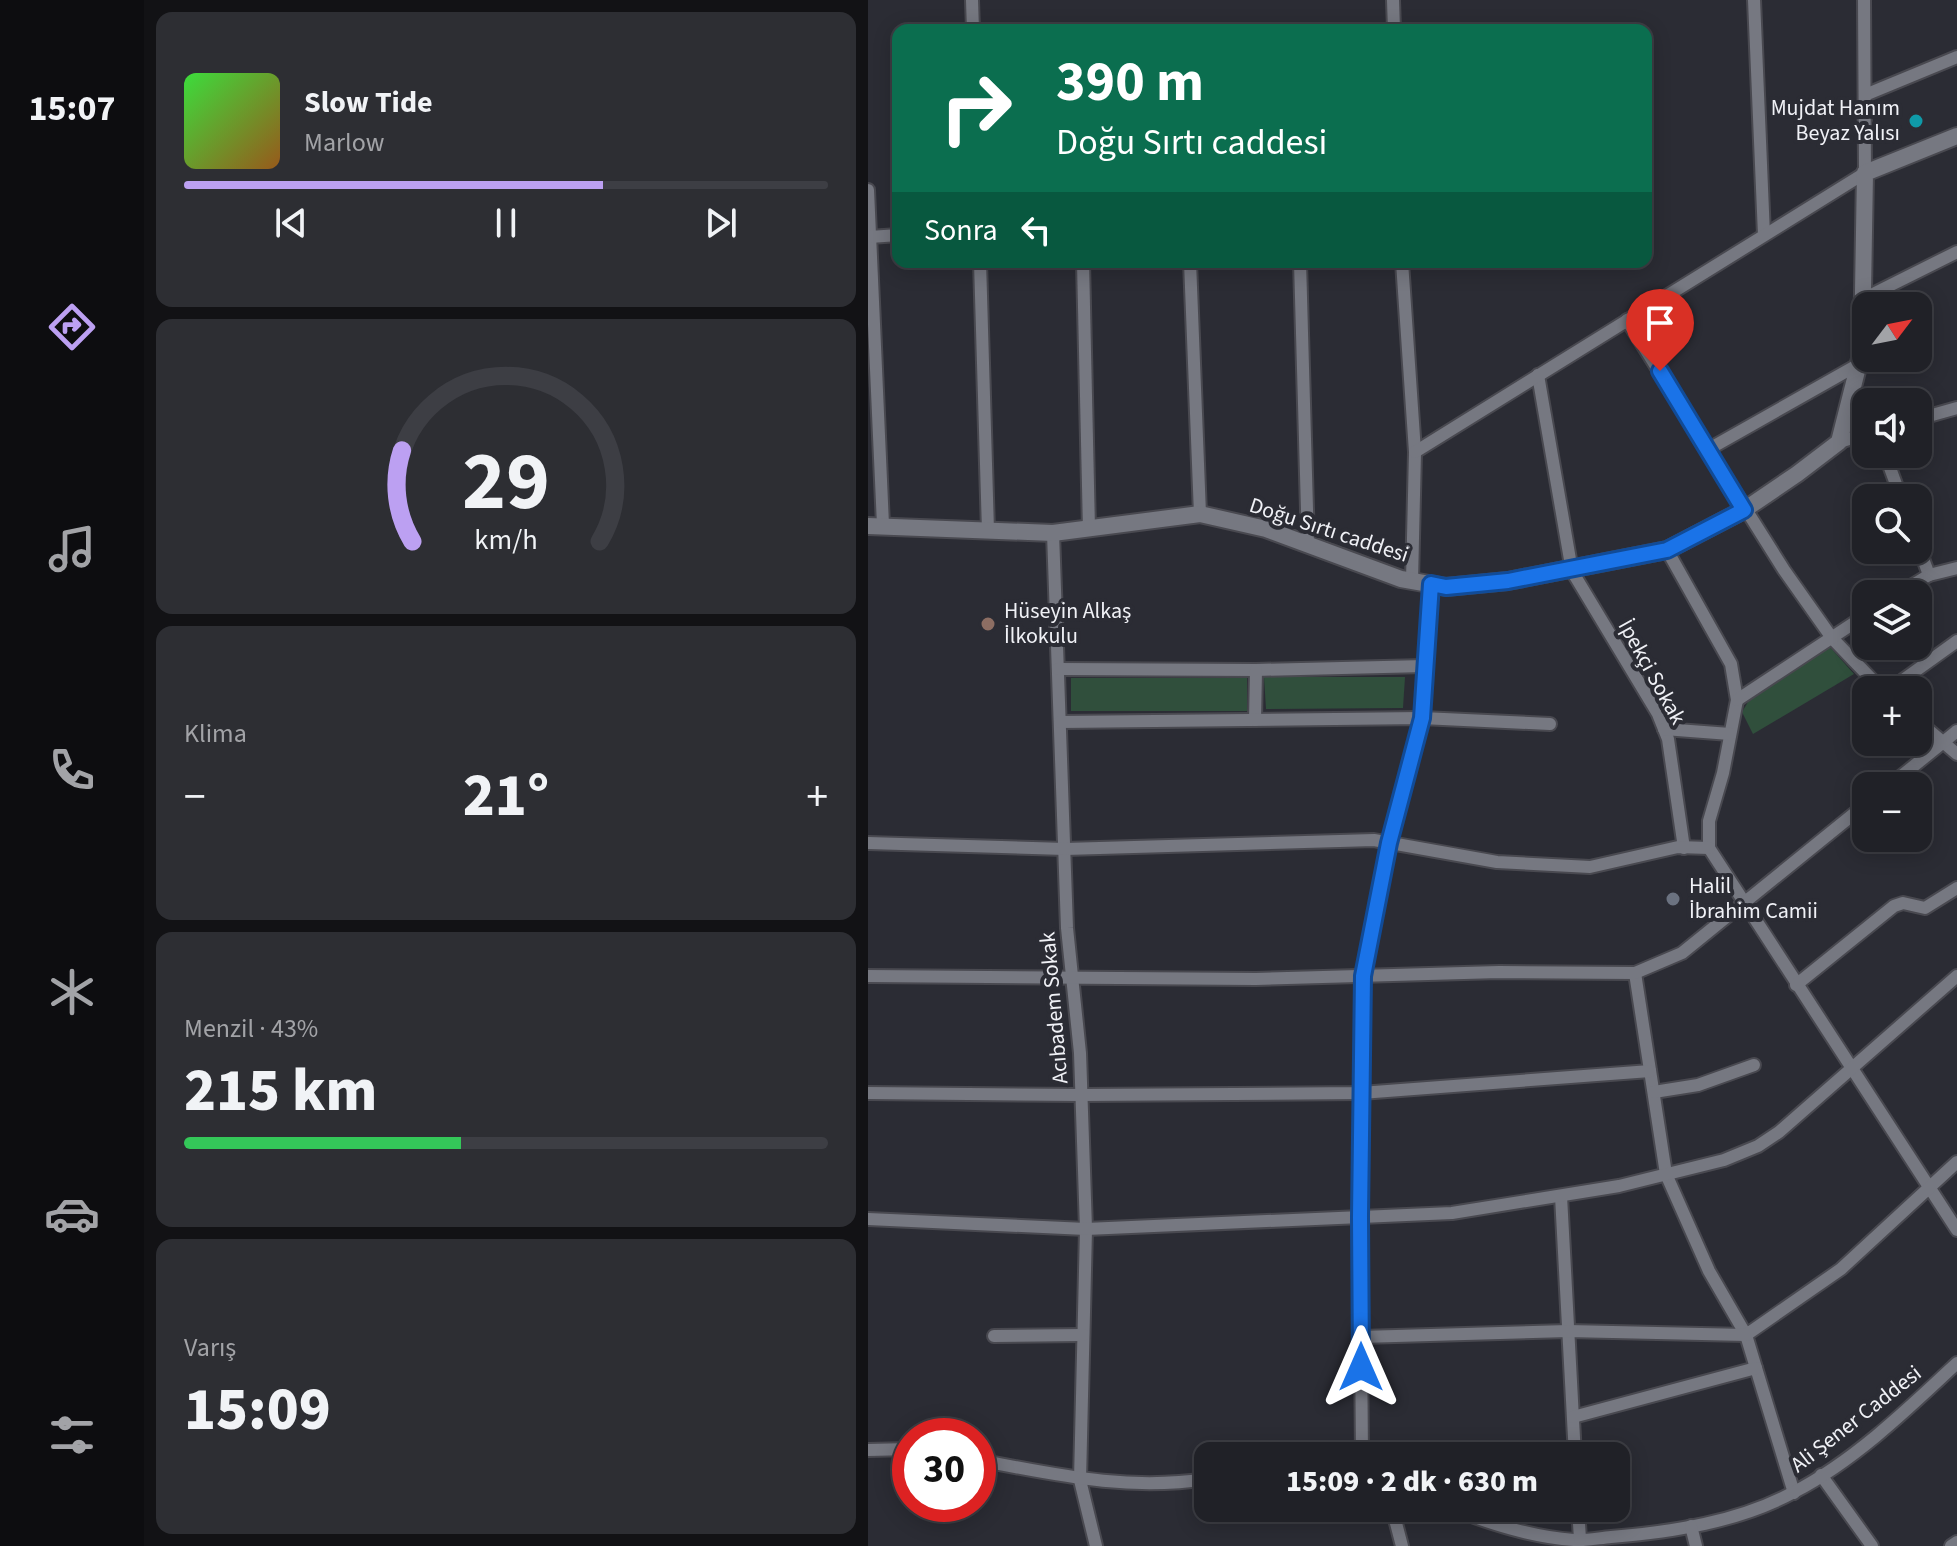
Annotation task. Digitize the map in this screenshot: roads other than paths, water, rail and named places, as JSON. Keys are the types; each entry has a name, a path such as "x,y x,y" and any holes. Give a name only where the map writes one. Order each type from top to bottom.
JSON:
{"street":[{"path":"972,0 973,24"},
{"path":"1393,0 1394,24"},
{"path":"1754,0 1764,235"},
{"path":"1863,292 1864,0"},
{"path":"1865,95 1957,57"},
{"path":"1415,452 1865,173 1957,136"},
{"path":"868,190 876,526"},
{"path":"870,237 892,235"},
{"path":"1877,292 1957,252"},
{"path":"980,268 988,531"},
{"path":"1083,268 1089,530"},
{"path":"1190,268 1200,514"},
{"path":"1300,268 1308,545"},
{"path":"1402,268 1415,452 1412,581"},
{"path":"1627,320 1744,510 1832,638 1869,676"},
{"path":"1709,449 1852,368"},
{"path":"1839,442 1858,372"},
{"path":"1538,375 1572,571"},
{"path":"1932,415 1957,408"},
{"path":"1839,442 1852,438"},
{"name":"Doğu Sırtı caddesi","path":"876,526 1053,533 1200,514 1266,529 1412,581 1446,587 1572,571 1667,550 1744,510 1839,442"},
{"name":"Acıbadem Sokak","path":"1053,533 1067,928 1081,1095 1086,1229 1080,1480 1096,1546"},
{"path":"1667,550 1731,664 1737,700 1723,773 1709,821 1709,848 1957,1230"},
{"path":"1925,564 1929,575"},
{"path":"1921,580 1957,568"},
{"name":"İpekçi Sokak","path":"1572,571 1658,714 1668,739 1684,848"},
{"path":"1362,1442 1360,1217 1363,976 1389,843 1422,718 1431,584"},
{"path":"1737,700 1852,624"},
{"path":"1908,676 1957,641"},
{"path":"1058,669 1256,670 1425,666"},
{"path":"1255,720 1256,670"},
{"path":"1060,722 1422,718 1550,724"},
{"path":"1664,729 1730,734"},
{"path":"1906,772 1957,731"},
{"path":"1932,733 1957,754"},
{"path":"868,976 1256,979 1499,972 1635,973 1682,953 1852,815"},
{"path":"868,843 1065,849 1374,840 1497,862 1590,867 1684,848 1709,848"},
{"path":"1796,985 1894,906 1903,903 1925,908 1957,888"},
{"path":"1635,973 1666,1174 1709,1271 1746,1335 1794,1493"},
{"path":"868,1220 1086,1229 1452,1213 1619,1186 1724,1160 1758,1146 1779,1132 1957,976"},
{"path":"1654,1092 1698,1085 1754,1065"},
{"path":"868,1093 1361,1093 1650,1071"},
{"path":"1361,1337 1568,1331 1746,1335 1841,1269 1957,1162"},
{"path":"1561,1196 1574,1442"},
{"path":"994,1336 1083,1335"},
{"name":"Ali Şener Caddesi","path":"1485,1522 1580,1539 1639,1535 1745,1512 1794,1493 1847,1458 1918,1400 1957,1363"},
{"path":"1573,1417 1756,1368"},
{"path":"868,1450 892,1449"},
{"path":"996,1464 1080,1480 1167,1485 1194,1481"},
{"path":"1821,1475 1872,1546"},
{"path":"1396,1522 1402,1546"},
{"path":"1579,1522 1580,1539"},
{"path":"1691,1526 1696,1546"},
{"path":"1951,1546 1957,1542"}],"place":[{"name":"Mujdat Hanım Beyaz Yalısı","path":"1916,121"},
{"name":"Hüseyin Alkaş İlkokulu","path":"988,624"},
{"name":"Halil İbrahim Camii","path":"1673,899"}]}
